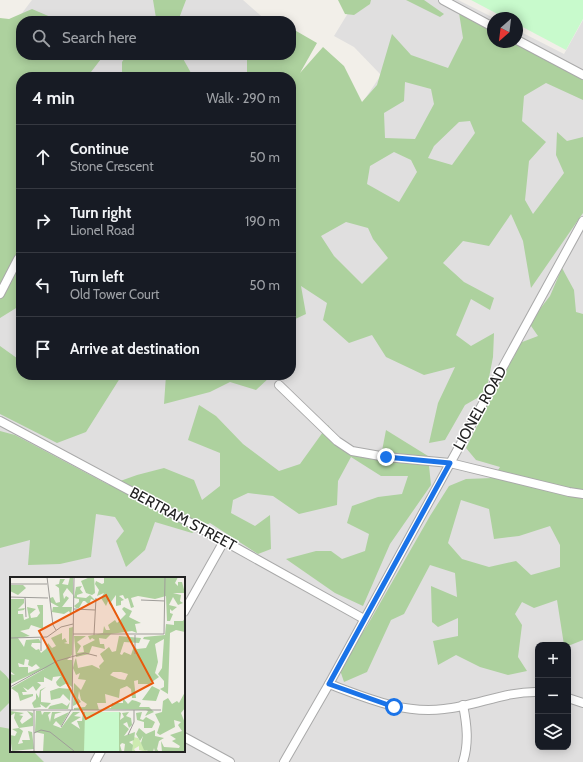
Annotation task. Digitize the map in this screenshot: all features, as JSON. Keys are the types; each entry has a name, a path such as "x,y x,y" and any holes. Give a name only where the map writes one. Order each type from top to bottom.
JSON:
{"street":[{"path":"443,0 487,24"},
{"path":"523,43 583,75"},
{"name":"LIONEL ROAD","path":"284,762 329,684 583,222"},
{"path":"0,294 16,263"},
{"path":"279,385 337,440 352,451 386,457 450,463 569,492 583,494"},
{"name":"BERTRAM STREET","path":"0,421 224,541 364,619"},
{"path":"185,610 224,541"},
{"path":"329,684 394,707 420,710 445,709 524,692 535,692"},
{"path":"571,699 583,703"},
{"path":"463,705 468,743 463,762"},
{"path":"185,738 230,762"},
{"path":"94,762 100,752"}],"shaded area":[{"path":"32,0 243,0 261,16 20,16"},
{"path":"356,0 458,0 487,14 487,48 523,48 523,33 564,54 583,20 583,762 0,762 0,42 16,21 16,60 273,60 267,72 16,72 16,380 296,380 296,172 308,183 381,75 354,47 334,36"}],"green space":[{"path":"153,0 186,0 180,16 156,16"},
{"path":"338,0 371,0 370,4 354,15 345,14"},
{"path":"406,0 424,0 444,14 440,17"},
{"path":"471,0 583,0 583,19 566,50 523,27 523,12 494,12"},
{"path":"32,9 48,16 16,16 16,60 100,60 91,72 16,72 16,308 0,318 0,18 9,19"},
{"path":"459,13 487,28 487,48 523,47 583,80 583,100 546,83 524,96 522,121 546,142 529,161 525,200 533,214 564,173 556,155 557,132 567,141 583,137 583,213 531,288 523,241 511,214 489,246 463,241 443,263 464,282 494,298 490,310 471,299 456,335 471,346 494,333 493,357 486,393 465,405 445,440 429,443 438,403 455,367 424,375 386,357 372,335 349,343 323,320 327,303 301,286 306,314 296,319 296,72 247,72 247,60 296,60 296,31 317,43 300,73 323,47 344,66 362,102 377,85 392,34 411,55 448,68 463,38","holes":["405,82 431,89 434,104 415,139 385,138 384,113 404,101","470,121 475,133 452,165 428,158 434,146 459,122","394,152 411,160 417,172 399,202 367,184 370,166","346,222 368,228 373,239 388,258 362,284 334,256 321,236"]},
{"path":"123,60 184,60 190,72 122,72"},
{"path":"562,268 574,290 576,312 583,314 583,640 571,645 571,642 564,642 557,600 534,608 522,602 515,614 522,625 518,657 527,671 508,675 480,667 456,655 438,665 433,641 458,636 458,618 438,627 432,622 431,586 457,597 455,573 430,565 404,614 391,620 367,672 344,682 339,667 367,626 430,516 449,486 466,479 493,478 500,467 476,460 466,448 485,410 500,372 514,357 517,344 538,336 529,323 550,296","holes":["461,500 489,509 494,539 519,536 550,526 560,545 560,567 531,575 516,561 489,567 462,559 448,543"]},
{"path":"0,346 16,357 16,380 119,380 86,432 57,443 0,414"},
{"path":"166,380 267,380 256,390 230,382 210,392 164,404"},
{"path":"199,405 216,416 243,444 279,471 300,464 328,425 346,452 381,456 386,430 428,456 431,485 390,544 363,606 335,593 286,559 316,551 331,551 342,559 365,551 369,534 347,523 352,506 378,497 402,494 408,476 381,476 351,457 338,481 337,505 299,514 273,496 248,493 233,500 231,513 255,526 270,515 271,549 258,554 210,523 192,533 155,522 145,550 126,567 116,541 124,531 115,517 96,514 91,557 60,564 28,565 30,540 0,548 0,431 15,435 109,485 137,475 164,468 194,480 202,500 220,486 220,453 188,440"},
{"path":"0,670 10,681 10,702 0,712"},
{"path":"0,727 10,729 10,752 34,752 44,762 0,762"}],"route":[{"path":"386,457 450,463 329,684 394,707"}]}
